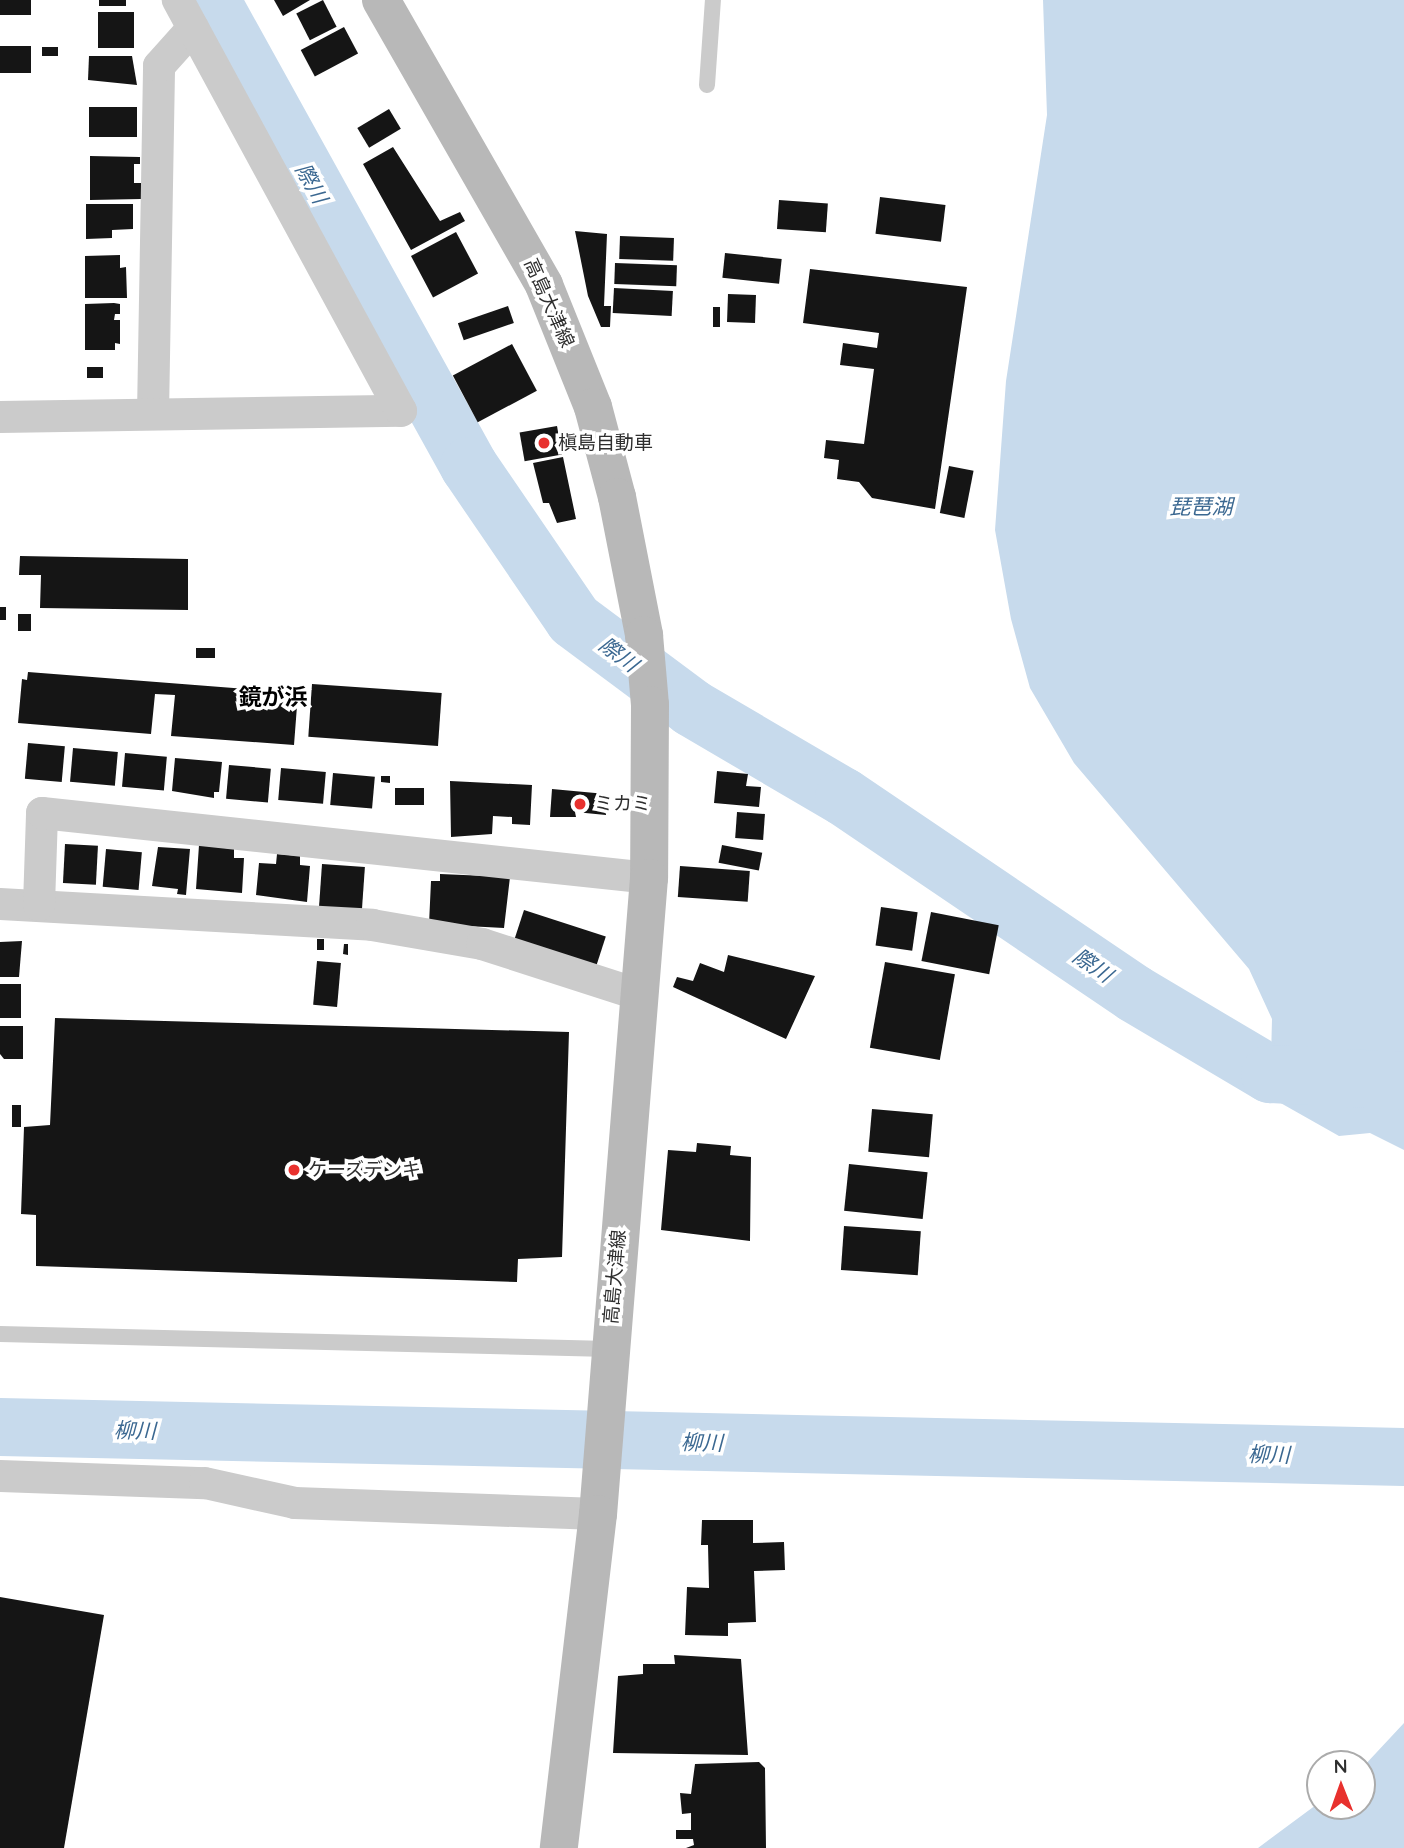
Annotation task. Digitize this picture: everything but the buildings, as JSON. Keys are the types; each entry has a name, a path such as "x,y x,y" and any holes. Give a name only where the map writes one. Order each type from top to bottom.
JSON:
{"main road":[{"name":"高島大津線","path":"381,0 544,285 593,407 617,497 644,635 650,705 649,878 637,994 599,1498 559,1848"}],"street":[{"path":"0,418 401,411 178,0"},
{"path":"153,414 159,66 193,28"},
{"path":"39,905 41,813 649,878"},
{"path":"0,904 372,925 482,944 637,994"},
{"path":"0,1476 205,1483 295,1503 599,1498"}],"lane":[{"path":"707,85 713,0"},
{"path":"0,1334 609,1349"}],"water":[{"name":"琵琶湖","path":"1043,0 1404,0 1404,1150 1370,1133 1339,1136 1270,1097 1272,1019 1249,969 1074,763 1030,688 1011,619 995,530 1006,381 1047,115"},
{"path":"1404,1723 1404,1848 1258,1848 1306,1812 1306,1820 1376,1820 1376,1753"}],"waterway":[{"name":"際川","path":"211,0 469,466 574,620 692,708 844,797 1135,994 1270,1074 1404,1081"},
{"name":"柳川","path":"0,1427 1404,1457"}],"place":[{"name":"槇島自動車","path":"544,443"},
{"name":"ミカミ","path":"580,804"},
{"name":"ケーズデンキ","path":"294,1170"}],"district":[{"name":"鏡が浜","path":"273,697"}]}
